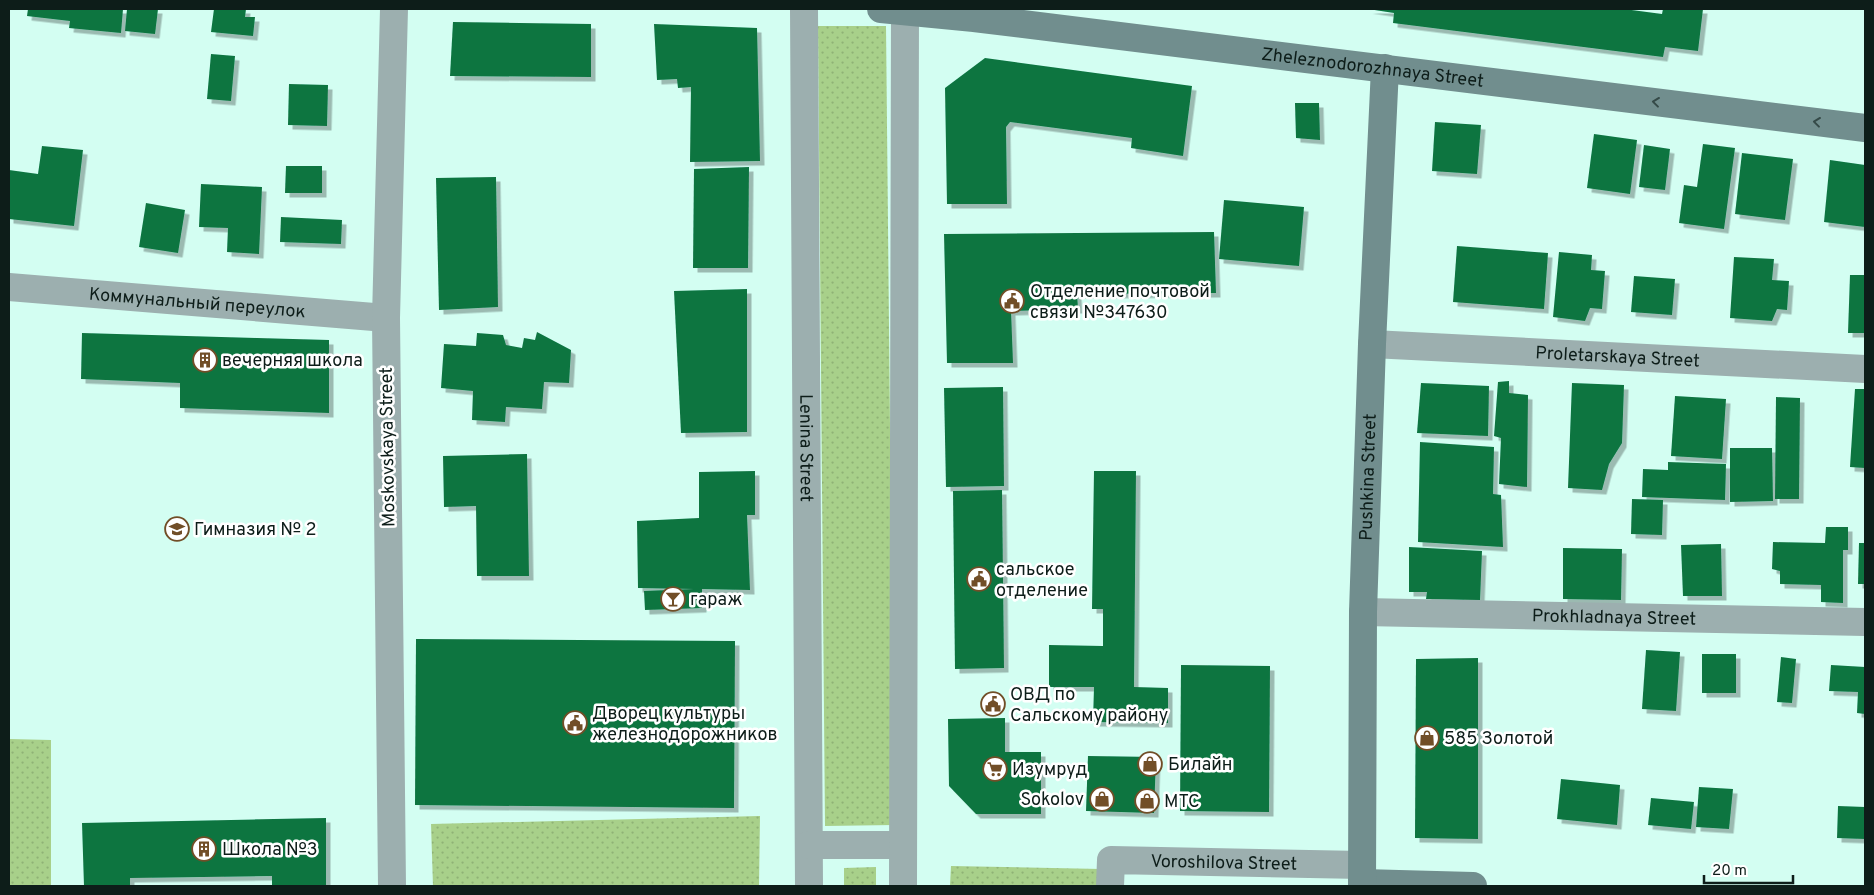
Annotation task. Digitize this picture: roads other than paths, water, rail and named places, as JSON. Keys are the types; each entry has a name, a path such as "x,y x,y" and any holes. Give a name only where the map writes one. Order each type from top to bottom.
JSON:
{"main road":[{"name":"Zheleznodorozhnaya Street","path":"893,10 975,13 1385,68 1865,128"},
{"name":"Pushkina Street","path":"1362,878 1363,612 1372,344 1385,68"},
{"name":"Voroshilova Street","path":"1362,878 1473,886"}],"street":[{"name":"Moskovskaya Street","path":"392,886 386,318 394,9"},
{"name":"Lenina Street","path":"804,9 809,886"},
{"path":"893,10 903,886"},
{"name":"Коммунальный переулок","path":"9,287 386,318"},
{"name":"Proletarskaya Street","path":"1372,344 1865,369"},
{"name":"Prokhladnaya Street","path":"1363,612 1865,622"},
{"path":"809,845 903,845"},
{"name":"Voroshilova Street","path":"1110,886 1111,860 1362,878"}],"place":[{"name":"Отделение почтовой связи №347630","path":"1012,301"},
{"name":"вечерняя школа","path":"205,360"},
{"name":"Гимназия № 2","path":"177,529"},
{"name":"сальское отделение","path":"979,579"},
{"name":"гараж","path":"673,599"},
{"name":"ОВД по Сальскому району","path":"993,704"},
{"name":"Дворец культуры железнодорожников","path":"575,723"},
{"name":"585 Золотой","path":"1427,738"},
{"name":"Билайн","path":"1150,764"},
{"name":"Изумруд","path":"995,769"},
{"name":"Sokolov","path":"1102,799"},
{"name":"МТС","path":"1147,801"},
{"name":"Школа №3","path":"204,849"}]}
